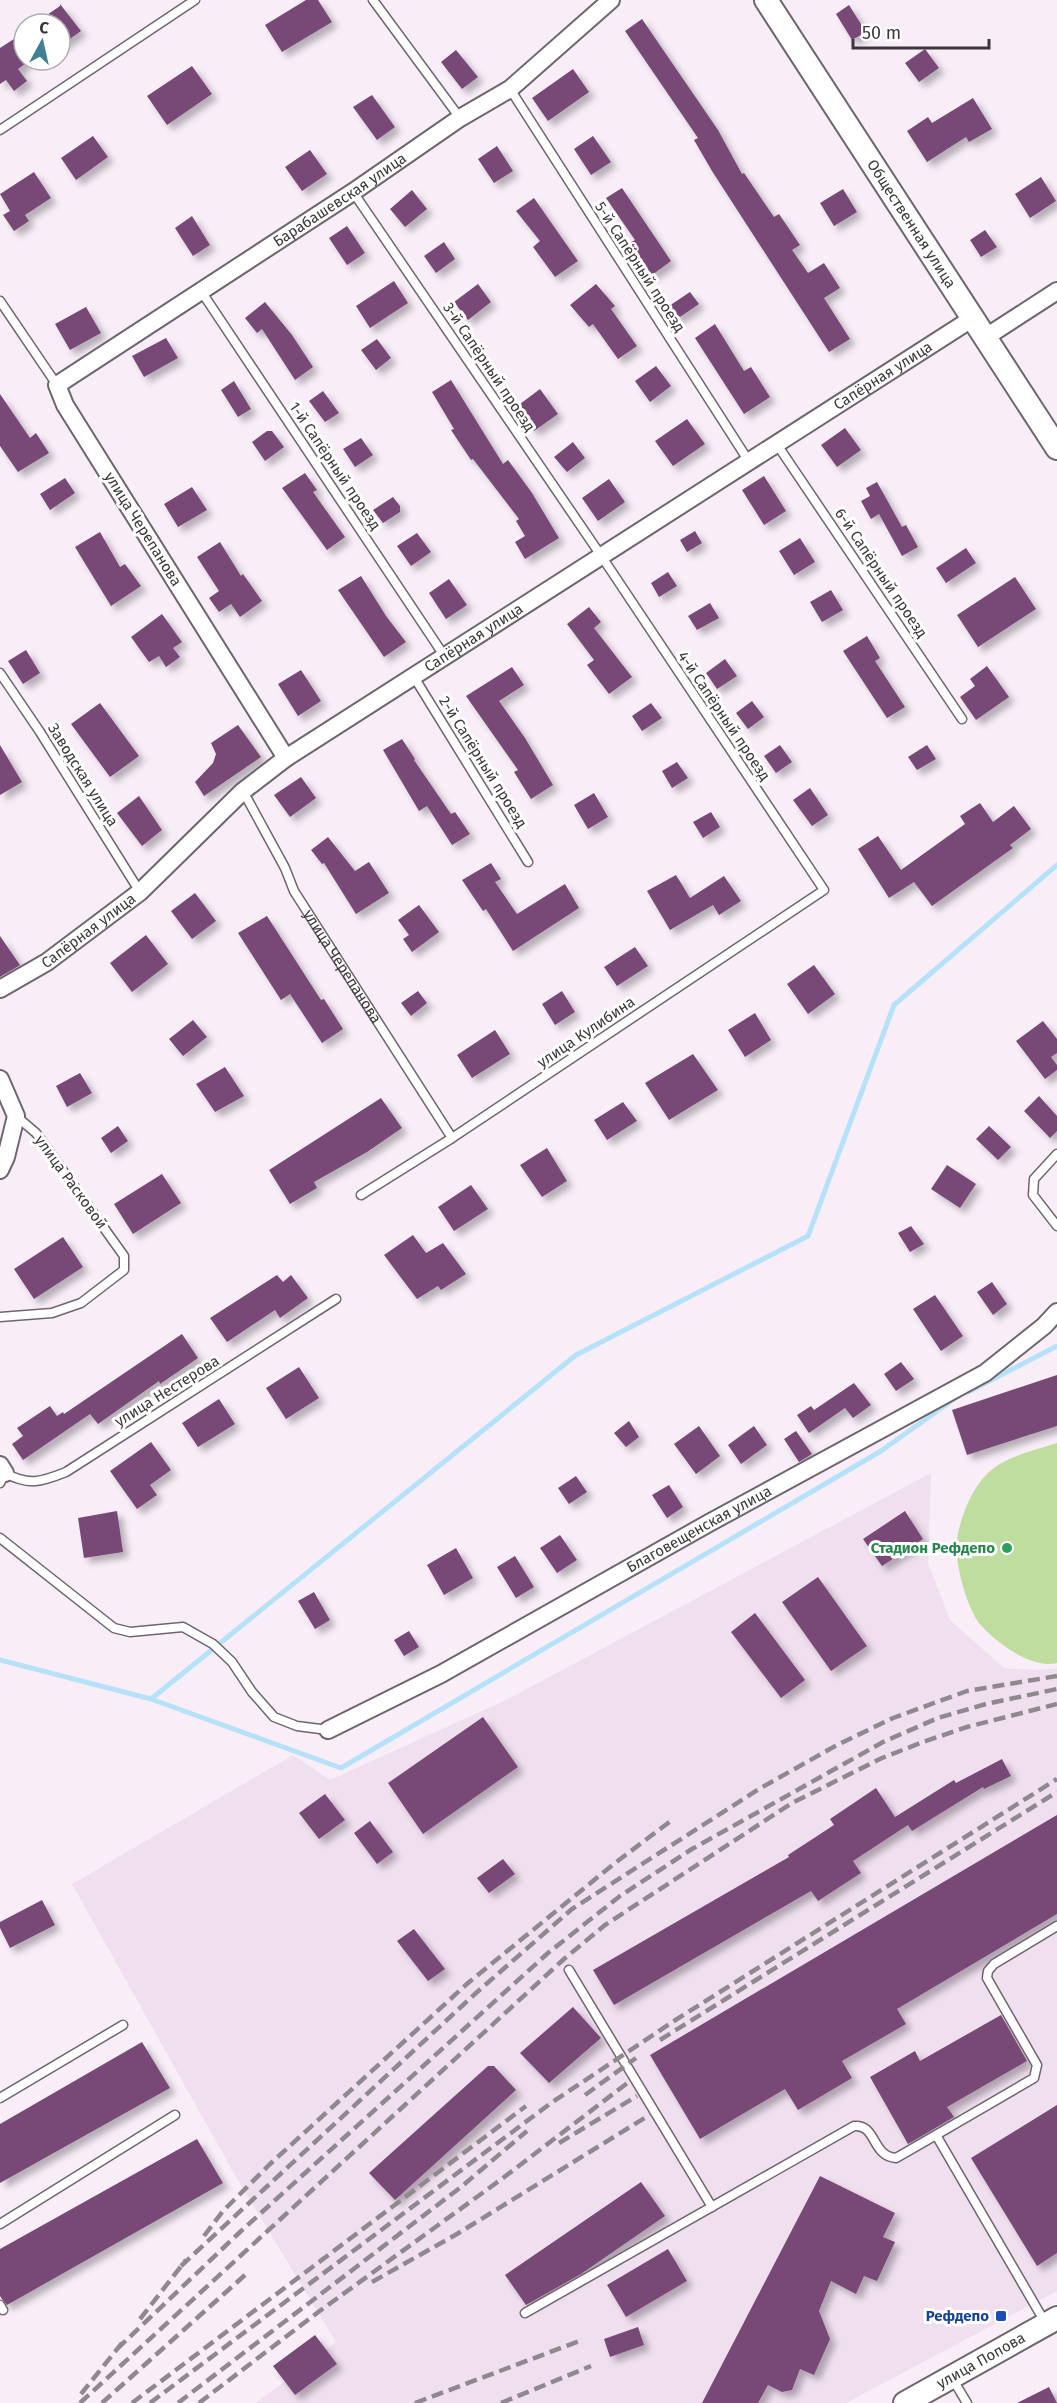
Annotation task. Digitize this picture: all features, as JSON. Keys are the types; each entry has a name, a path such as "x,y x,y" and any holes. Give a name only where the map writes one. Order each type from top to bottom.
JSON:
{"main road":[{"name":"Общественная улица","path":"766,0 1057,448"},
{"name":"улица Попова","path":"905,2403 1051,2321"}],"street":[{"name":"Барабашевская улица","path":"57,385 353,192 460,118 510,89 611,0"},
{"path":"986,337 1057,291"},
{"name":"Сапёрная улица","path":"0,988 47,962 140,892 243,791 286,758 602,557 776,442 973,318"},
{"name":"улица Черепанова","path":"57,385 65,405 286,758"},
{"name":"улица Расковой","path":"0,1079 16,1116"},
{"path":"0,1170 6,1157 16,1116"},
{"name":"Благовещенская улица","path":"328,1730 441,1674 709,1523 985,1372 1044,1326 1057,1312"}],"lane":[{"path":"0,130 195,0"},
{"path":"373,0 460,118"},
{"name":"5-й Сапёрный проезд","path":"510,89 748,460"},
{"name":"3-й Сапёрный проезд","path":"353,192 602,557"},
{"name":"1-й Сапёрный проезд","path":"201,291 446,657"},
{"name":"улица Черепанова","path":"0,302 57,385"},
{"name":"6-й Сапёрный проезд","path":"776,442 962,719"},
{"name":"4-й Сапёрный проезд","path":"602,557 824,890"},
{"name":"Заводская улица","path":"0,673 40,732 140,892"},
{"name":"2-й Сапёрный проезд","path":"414,677 528,862"},
{"name":"улица Черепанова","path":"243,791 285,868 294,891 452,1138"},
{"name":"улица Кулибина","path":"361,1195 452,1138 824,890"},
{"name":"улица Расковой","path":"0,1317 52,1313 81,1303 124,1270 124,1256 36,1133 16,1116"},
{"path":"1057,1154 1034,1179 1033,1195 1057,1226"},
{"name":"улица Нестерова","path":"2,1474 20,1481 42,1481 66,1472 336,1299"},
{"path":"0,1538 114,1628 130,1632 183,1627 213,1644 232,1662 252,1692 274,1717 297,1726 328,1730"},
{"path":"525,2313 854,2127 861,2126 867,2129 883,2155 896,2158 1034,2078 1037,2065 987,1978 988,1971 994,1964 1057,1926"},
{"path":"570,1970 712,2206"},
{"path":"0,2098 123,2025"},
{"path":"0,2224 175,2115"},
{"path":"936,2135 1051,2321"},
{"path":"951,2378 967,2403"}],"shaded area":[{"path":"931,1473 928,1563 950,1620 1004,1668 1036,1670 1057,1668 1057,2291 846,2403 256,2403 336,2342 236,2177 72,1884 293,1755 330,1780 506,1700"}],"green space":[{"name":"Стадион Рефдепо","path":"1057,1443 1057,1663 1045,1664 1026,1659 1010,1650 979,1623 962,1583 957,1560 957,1540 967,1505 987,1474 1011,1458"}],"building":[{"path":"306,0 318,0 332,22 282,52 265,25"},
{"path":"60,4 66,12 51,12"},
{"path":"849,5 866,32 852,40 836,14"},
{"path":"72,19 81,31 72,37"},
{"path":"642,19 718,130 742,174 744,173 774,217 779,214 800,245 792,250 808,273 824,263 840,288 824,298 850,339 829,352 712,171 694,140 698,138 625,31"},
{"path":"12,40 12,72 20,72 27,81 14,91 6,80 0,84 0,48"},
{"path":"925,49 939,68 919,82 905,63"},
{"path":"456,50 478,77 462,89 441,62"},
{"path":"192,66 212,94 167,125 147,96"},
{"path":"573,69 589,92 548,121 532,98"},
{"path":"372,95 395,127 377,140 353,107"},
{"path":"973,98 992,129 969,142 966,137 927,162 907,131 928,117 932,123"},
{"path":"93,136 108,157 76,180 61,158"},
{"path":"593,136 611,162 591,175 574,149"},
{"path":"497,146 513,171 494,183 478,159"},
{"path":"310,150 327,174 302,191 285,167"},
{"path":"34,172 51,198 25,215 29,221 14,231 3,215 10,211 0,194"},
{"path":"1041,177 1056,201 1030,218 1015,194"},
{"path":"622,188 671,261 652,275 630,243 635,240 606,198"},
{"path":"843,189 857,212 834,226 820,203"},
{"path":"412,190 427,209 405,227 390,209"},
{"path":"534,198 578,261 555,277 533,247 540,241 516,211"},
{"path":"192,216 210,245 193,256 175,228"},
{"path":"347,226 365,253 347,265 329,238"},
{"path":"985,230 997,247 981,257 970,240"},
{"path":"444,242 455,259 436,273 424,256"},
{"path":"394,281 408,303 370,328 356,306"},
{"path":"478,284 491,302 468,320 454,302"},
{"path":"596,284 615,306 611,309 637,346 618,359 593,324 589,327 570,305"},
{"path":"690,292 699,304 677,319 669,306"},
{"path":"265,302 292,335 313,367 295,380 262,329 257,333 245,318"},
{"path":"86,307 101,333 70,350 55,324"},
{"path":"715,324 744,371 751,367 770,397 744,414 695,338"},
{"path":"166,338 178,358 144,377 132,356"},
{"path":"377,339 391,358 376,370 361,350"},
{"path":"656,366 671,386 650,402 635,381"},
{"path":"451,380 503,464 508,460 532,493 559,538 525,559 515,542 525,536 516,521 519,519 473,459 471,460 451,430 454,429 432,392"},
{"path":"234,381 251,409 238,417 221,390"},
{"path":"540,389 558,414 534,431 516,407"},
{"path":"323,391 339,413 325,422 309,401"},
{"path":"0,394 30,438 36,433 49,453 18,472 0,446"},
{"path":"687,419 705,444 673,466 655,441"},
{"path":"845,428 861,450 837,467 821,445"},
{"path":"267,431 272,431 284,447 265,461 252,442"},
{"path":"361,438 373,455 355,467 343,449"},
{"path":"573,442 585,458 567,472 554,457"},
{"path":"305,473 317,490 313,492 345,537 327,550 282,488"},
{"path":"764,476 786,511 764,525 742,490"},
{"path":"65,478 75,493 50,510 40,494"},
{"path":"609,479 625,502 598,521 582,498"},
{"path":"877,482 902,527 906,525 918,547 902,556 879,514 871,519 861,501 870,496 866,488"},
{"path":"192,487 207,510 178,527 164,504"},
{"path":"393,497 400,506 400,512 383,523 373,510"},
{"path":"695,531 702,543 687,552 680,540"},
{"path":"100,532 120,567 125,564 141,586 111,606 75,547"},
{"path":"417,533 431,552 411,566 397,546"},
{"path":"800,538 815,562 794,575 779,551"},
{"path":"220,542 241,576 243,574 262,601 240,617 231,604 219,612 209,598 219,591 197,557"},
{"path":"966,548 976,563 946,583 936,568"},
{"path":"668,572 677,586 659,597 651,583"},
{"path":"361,576 386,616 406,642 384,657 338,590"},
{"path":"1015,577 1036,609 978,647 957,615"},
{"path":"449,579 467,605 446,619 429,593"},
{"path":"831,590 843,610 822,622 810,602"},
{"path":"710,603 719,618 697,630 688,616"},
{"path":"589,607 601,622 594,628 632,677 609,694 587,665 594,660 567,624"},
{"path":"162,614 182,642 173,648 180,657 166,667 159,656 149,662 131,637"},
{"path":"867,636 880,658 875,661 905,707 887,718 843,651"},
{"path":"26,650 40,673 23,684 8,661"},
{"path":"725,659 737,676 717,689 706,673"},
{"path":"987,666 1009,697 976,720 960,697 975,686 970,679"},
{"path":"512,667 524,685 499,701 525,738 553,785 531,799 514,772 518,770 466,696"},
{"path":"301,670 321,701 298,716 278,684"},
{"path":"752,701 764,717 748,729 736,713"},
{"path":"100,703 139,756 110,777 71,724"},
{"path":"651,703 662,718 642,731 632,716"},
{"path":"238,725 261,757 204,796 195,782 213,763 216,754 211,743"},
{"path":"402,739 451,814 455,812 470,834 452,845 427,806 419,811 383,750"},
{"path":"0,745 22,782 0,795"},
{"path":"780,745 792,762 776,773 764,756"},
{"path":"927,745 936,759 917,770 908,757"},
{"path":"677,762 688,778 672,788 662,771"},
{"path":"301,777 316,798 290,817 274,795"},
{"path":"810,788 828,815 812,826 793,800"},
{"path":"594,793 608,817 588,829 574,805"},
{"path":"139,796 162,830 142,846 117,813"},
{"path":"980,803 993,822 1014,806 1031,829 1010,845 1013,848 932,906 914,882 889,898 858,849 878,836 901,870 965,824 960,816"},
{"path":"711,812 720,827 703,838 693,822"},
{"path":"328,837 355,871 369,862 389,893 356,914 324,863 322,864 311,850"},
{"path":"491,863 501,879 495,882 517,914 565,884 579,908 513,951 486,909 483,911 462,880"},
{"path":"676,875 690,898 724,876 741,901 719,915 713,905 670,930 647,891"},
{"path":"195,893 216,921 192,939 171,911"},
{"path":"419,905 439,932 412,952 403,939 409,935 398,920"},
{"path":"267,916 321,1000 324,999 343,1029 322,1043 290,994 281,1000 238,933"},
{"path":"146,935 168,964 132,992 110,963"},
{"path":"0,936 20,965 0,977"},
{"path":"635,947 648,966 617,986 604,967"},
{"path":"814,965 835,994 808,1014 787,984"},
{"path":"418,991 427,1003 411,1016 401,1003"},
{"path":"562,991 575,1012 555,1025 542,1004"},
{"path":"755,1013 771,1040 745,1057 728,1030"},
{"path":"193,1020 207,1037 183,1056 169,1039"},
{"path":"1043,1021 1057,1039 1057,1053 1051,1057 1057,1065 1057,1070 1045,1079 1016,1041"},
{"path":"495,1030 510,1054 472,1078 457,1055"},
{"path":"693,1054 718,1090 669,1120 645,1083"},
{"path":"225,1067 244,1096 215,1112 196,1084"},
{"path":"80,1073 92,1093 67,1107 56,1086"},
{"path":"1039,1096 1057,1116 1057,1131 1050,1138 1024,1111"},
{"path":"381,1098 402,1128 367,1152 314,1182 317,1188 290,1204 269,1170"},
{"path":"623,1102 637,1121 607,1140 594,1120"},
{"path":"118,1126 128,1141 111,1153 101,1138"},
{"path":"989,1126 1011,1147 998,1160 976,1139"},
{"path":"547,1148 567,1181 542,1197 520,1165"},
{"path":"947,1165 976,1184 960,1208 931,1189"},
{"path":"162,1174 181,1203 133,1234 114,1204"},
{"path":"471,1185 488,1209 454,1231 438,1207"},
{"path":"911,1226 924,1244 910,1252 898,1233"},
{"path":"413,1235 426,1253 443,1243 466,1274 441,1290 438,1286 417,1299 384,1255"},
{"path":"63,1237 83,1267 34,1299 14,1269"},
{"path":"277,1275 283,1282 291,1275 308,1298 280,1318 275,1310 227,1342 210,1318"},
{"path":"992,1282 1007,1304 993,1315 977,1292"},
{"path":"935,1295 963,1336 941,1351 913,1309"},
{"path":"182,1334 198,1358 160,1384 159,1381 98,1424 90,1414 23,1460 12,1444 23,1436 17,1428 50,1406 57,1416 63,1412 64,1414"},
{"path":"901,1362 914,1379 896,1391 884,1374"},
{"path":"299,1367 319,1398 286,1419 266,1388"},
{"path":"1057,1375 1057,1426 967,1455 952,1410"},
{"path":"854,1383 871,1405 853,1418 845,1408 809,1433 797,1415 811,1406 814,1410"},
{"path":"219,1399 235,1424 198,1447 182,1423"},
{"path":"629,1421 639,1437 626,1447 614,1433"},
{"path":"699,1426 720,1456 696,1474 674,1444"},
{"path":"754,1426 767,1445 741,1464 728,1445"},
{"path":"796,1431 812,1454 799,1462 784,1439"},
{"path":"151,1442 171,1470 150,1485 157,1495 137,1509 110,1471"},
{"path":"576,1476 587,1492 569,1504 558,1488"},
{"path":"669,1485 683,1507 667,1518 652,1495"},
{"path":"117,1511 123,1552 84,1558 78,1518"},
{"path":"905,1511 923,1539 882,1566 863,1539"},
{"path":"560,1535 577,1560 557,1573 540,1548"},
{"path":"456,1548 473,1578 444,1595 427,1565"},
{"path":"515,1556 534,1587 516,1598 497,1567"},
{"path":"818,1577 867,1646 831,1671 782,1602"},
{"path":"314,1592 330,1620 315,1629 298,1601"},
{"path":"755,1613 805,1680 781,1698 731,1632"},
{"path":"409,1631 419,1647 404,1656 394,1640"},
{"path":"483,1717 518,1767 423,1834 388,1783"},
{"path":"1002,1759 1011,1776 984,1789 983,1787 912,1831 908,1825 853,1861 861,1873 818,1901 811,1891 614,2005 593,1970 789,1857 788,1855 834,1825 830,1819 876,1788 895,1817 954,1780 956,1783"},
{"path":"325,1794 345,1820 319,1839 299,1813"},
{"path":"1057,1815 1057,1914 897,2009 906,2024 842,2061 852,2078 798,2110 785,2089 700,2139 650,2055"},
{"path":"370,1821 393,1852 377,1864 354,1833"},
{"path":"503,1859 515,1874 489,1893 477,1878"},
{"path":"42,1900 55,1925 10,1948 0,1928 0,1922"},
{"path":"414,1929 445,1969 428,1981 397,1941"},
{"path":"573,2007 601,2038 549,2083 520,2053"},
{"path":"1001,2015 1027,2061 947,2107 954,2117 908,2144 870,2077 915,2051 920,2061"},
{"path":"142,2042 170,2088 0,2183 0,2124"},
{"path":"488,2066 494,2066 516,2090 395,2200 369,2173"},
{"path":"1057,2105 1057,2253 1037,2266 971,2158"},
{"path":"197,2139 223,2183 7,2305 0,2296 0,2249"},
{"path":"820,2176 895,2213 883,2237 895,2242 877,2281 864,2276 856,2294 831,2281 819,2311 830,2339 814,2375 800,2369 792,2390 782,2392 768,2385 758,2403 702,2403"},
{"path":"641,2182 665,2216 581,2274 526,2305 505,2275"},
{"path":"668,2249 687,2281 626,2317 607,2285"},
{"path":"638,2327 644,2345 610,2357 604,2339"},
{"path":"315,2335 337,2364 295,2395 273,2366"},
{"path":"1049,2387 1057,2403 1017,2403"}],"waterway":[{"path":"0,1660 151,1699 576,1355 808,1236 894,1005 1057,865"},
{"path":"968,1392 1057,1346"},
{"path":"151,1699 341,1768 881,1451 954,1399"}],"railway":[{"path":"181,2266 476,1993 572,1909 759,1789 837,1745 893,1718 967,1691 1057,1676"},
{"path":"117,2349 240,2232 548,1953 620,1896 692,1849 883,1742 938,1718 986,1704 1057,1689"},
{"path":"80,2403 564,1959 605,1925 792,1803 882,1758 967,1727 1057,1704"},
{"path":"150,2403 551,2103 674,2021 1057,1779"},
{"path":"660,2040 1057,1792"},
{"path":"204,2236 223,2211 269,2165 468,1983 615,1863 672,1820"},
{"path":"585,2095 636,2058"},
{"path":"199,2403 630,2081"},
{"path":"559,2143 637,2096"},
{"path":"132,2403 526,2106"},
{"path":"372,2282 457,2234 651,2114"},
{"path":"178,2403 461,2187 527,2131"},
{"path":"140,2319 186,2260"},
{"path":"102,2403 245,2275"},
{"path":"415,2403 582,2340"},
{"path":"81,2394 122,2343"},
{"path":"501,2403 591,2366"}],"place":[{"name":"Стадион Рефдепо","path":"1007,1548"},
{"name":"Рефдепо","path":"1001,2316"}]}
